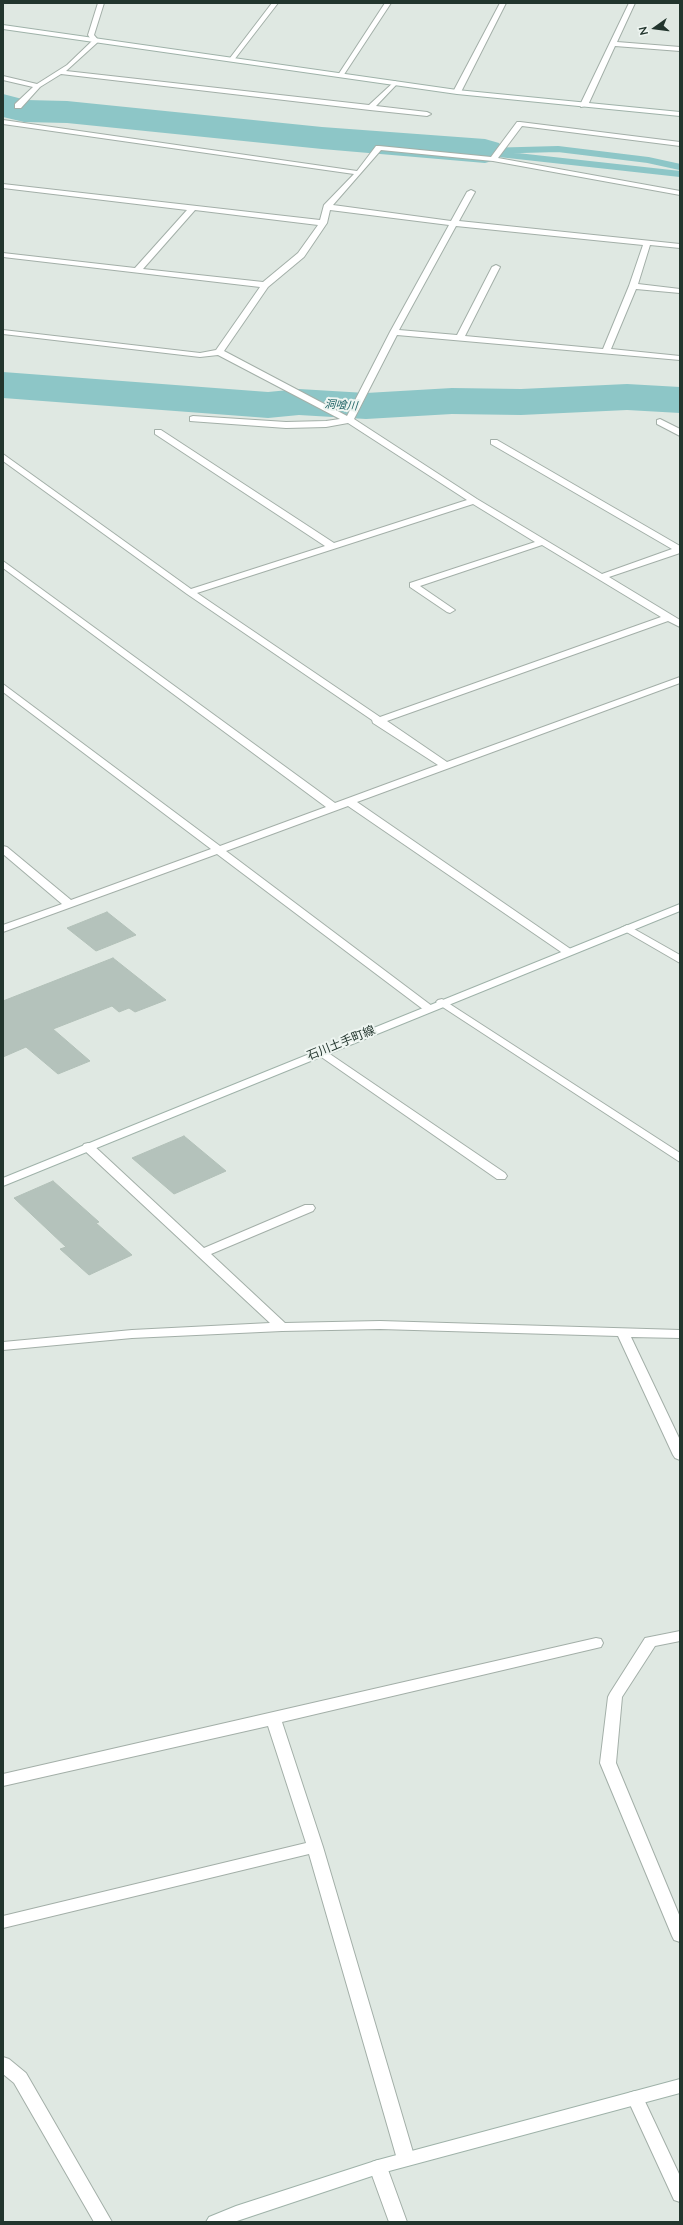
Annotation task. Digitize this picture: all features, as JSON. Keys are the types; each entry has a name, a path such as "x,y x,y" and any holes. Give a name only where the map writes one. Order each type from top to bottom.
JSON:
{"street":[{"path":"96,41 91,35 100,3"},
{"path":"232,59 275,3"},
{"path":"342,75 388,3"},
{"path":"458,92 503,3"},
{"path":"584,105 632,3"},
{"path":"3,27 458,92 680,114"},
{"path":"18,106 38,86 59,72 96,41"},
{"path":"613,44 680,49"},
{"path":"59,72 427,114"},
{"path":"3,78 38,86"},
{"path":"370,108 395,83"},
{"path":"3,122 359,173"},
{"path":"493,159 520,124 680,144"},
{"path":"219,352 265,285 301,255 323,223 327,207 359,173 379,148 493,159 680,193"},
{"path":"3,186 323,223"},
{"path":"349,420 394,332 471,192"},
{"path":"327,207 453,223 647,244 680,246"},
{"path":"137,270 193,208"},
{"path":"606,352 633,286 647,244"},
{"path":"3,255 265,285"},
{"path":"460,338 496,267"},
{"path":"633,286 680,291"},
{"path":"3,332 200,355 219,352 349,420 474,501 680,624"},
{"path":"394,332 680,358"},
{"path":"193,419 286,425 326,424 349,420"},
{"path":"660,422 680,433"},
{"path":"158,432 332,546"},
{"path":"494,442 680,550"},
{"path":"3,456 190,592 446,766"},
{"path":"190,592 474,501"},
{"path":"450,610 413,585 543,542"},
{"path":"601,577 680,550"},
{"path":"3,564 334,808"},
{"path":"378,720 668,617"},
{"path":"3,929 680,680"},
{"path":"3,687 428,1008"},
{"path":"350,802 568,952"},
{"path":"3,850 70,905"},
{"name":"石川土手町線","path":"3,1182 442,1002 680,907"},
{"path":"628,928 680,960"},
{"path":"442,1002 680,1158"},
{"path":"321,1052 501,1176"},
{"path":"88,1147 282,1327"},
{"path":"203,1253 310,1208"},
{"path":"3,1346 132,1334 282,1327 380,1325 622,1331 680,1334"},
{"path":"622,1331 680,1455"},
{"path":"679,1934 608,1763 615,1697 650,1642 680,1636"},
{"path":"3,1780 273,1719 596,1643"},
{"path":"273,1719 315,1847 406,2160"},
{"path":"3,1922 315,1847"},
{"path":"3,2064 20,2078 103,2222"},
{"path":"215,2222 242,2211 378,2167 680,2086"},
{"path":"635,2098 680,2195"},
{"path":"378,2167 398,2222"}],"building":[{"path":"107,912 136,935 96,951 67,928"},
{"path":"113,958 166,1000 135,1012 129,1008 119,1012 112,1006 53,1029 90,1061 58,1074 26,1047 3,1057 3,1001"},
{"path":"184,1136 226,1171 174,1194 132,1158"},
{"path":"53,1181 99,1222 96,1223 132,1255 89,1275 60,1249 66,1247 14,1198"}],"waterway":[{"path":"3,105 24,111 67,112 322,138 485,151"},
{"path":"485,151 558,149 648,160 680,167"},
{"path":"499,154 680,174"},
{"name":"洞喰川","path":"3,385 268,405 299,402 366,406 452,401 521,402 627,397 680,400"}]}
